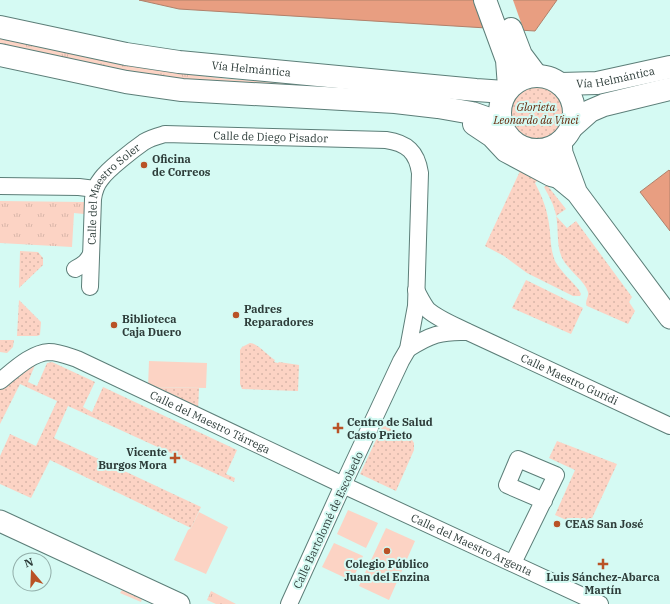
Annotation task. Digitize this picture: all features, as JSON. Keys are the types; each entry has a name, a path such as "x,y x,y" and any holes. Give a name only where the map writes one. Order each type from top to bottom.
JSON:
{"highway":[{"path":"485,0 506,35 536,75"},
{"path":"500,0 506,35 507,89"},
{"name":"Vía Helmántica","path":"0,27 126,54 180,62 476,90 507,89"},
{"path":"0,55 126,82 198,92 402,103 472,113 492,120 502,127"},
{"name":"Vía Helmántica","path":"561,84 597,83 670,66"},
{"path":"536,75 549,77 561,84 569,95 574,108 574,118 566,134 552,147 542,150 523,148 514,143 507,136 499,118 501,100 507,89 521,78 536,75"},
{"name":"Vía Helmántica","path":"566,134 590,111 604,105 670,89"},
{"path":"198,92 225,101 389,111 455,119 476,125 492,136 506,151 558,178"}],"main road":[{"path":"566,134 562,153 576,193"},
{"path":"532,150 558,178 576,193 670,318"},
{"path":"0,521 152,598 179,604"}],"street":[{"name":"Calle de Diego Pisador","path":"145,142 165,134 378,140 398,142"},
{"name":"Calle del Maestro Soler","path":"90,287 93,199 95,189 101,178 145,142"},
{"name":"Calle Bartolomé de Escobedo","path":"289,604 408,349 416,306 420,173 414,154 407,147 398,142"},
{"path":"0,186 79,187 95,189"},
{"name":"Calle del Maestro Soler","path":"75,268 87,261 91,254"},
{"name":"Calle Maestro Guridi","path":"416,290 428,310 468,332 670,426"},
{"path":"416,306 425,338"},
{"name":"Calle Maestro Guridi","path":"425,338 449,331 468,332"},
{"name":"Calle Bartolomé de Escobedo","path":"408,349 425,338"},
{"name":"Calle del Maestro Tárrega","path":"0,381 33,356 49,352 77,358 343,486"},
{"name":"Calle del Maestro Argenta","path":"343,486 600,604"},
{"path":"513,563 544,501"}],"green space":[{"path":"0,38 125,65 178,73 229,79 401,91 462,99 462,104 179,79 90,65 0,44"},
{"name":"Glorieta Leonardo da Vinci","path":"531,85 541,85 556,93 562,102 564,113 562,124 556,133 541,141 531,141 520,136 513,129 508,118 508,108 513,97 520,90"},
{"path":"521,169 539,179 535,183 547,213 553,256 557,265 579,290 581,294 580,296 573,296 527,273 504,256 485,246"},
{"path":"547,185 566,209 556,216 553,204 544,187"},
{"path":"0,201 84,202 84,214 74,213 72,247 0,243"},
{"path":"556,216 567,228 576,221 632,297 629,302 635,311 628,324 587,306 586,302 588,293 586,288 568,267 560,253"},
{"path":"20,251 38,252 43,258 43,265 19,288"},
{"path":"526,280 583,308 571,334 512,308"},
{"path":"19,300 41,322 40,335 17,336"},
{"path":"0,340 14,340 13,347 7,353 0,352"},
{"path":"250,343 259,347 275,360 274,362 299,365 298,391 242,389 240,384 240,350 242,347"},
{"path":"149,361 207,363 206,388 148,387"},
{"path":"52,362 95,382 83,407 92,412 103,387 237,450 226,474 235,478 234,482 68,406 54,438 201,507 191,528 50,460 31,498 0,484 0,456 10,434 36,446 57,401 20,384 0,424 0,388 32,363 35,365 28,382 37,386 47,363"},
{"path":"148,387 199,388 198,411"},
{"path":"383,425 412,440 414,443 414,450 396,491 360,474"},
{"path":"557,441 617,464 587,529 555,515 575,470 549,458"},
{"path":"348,510 378,523 366,548 337,534"},
{"path":"199,512 228,527 206,574 174,560 188,530 191,528"},
{"path":"386,528 415,541 389,600 359,586"},
{"path":"334,543 363,556 352,581 322,567"},
{"path":"122,590 142,599 141,602 120,593"},
{"path":"211,591 236,604 216,604 207,600"}],"shaded area":[{"path":"139,0 557,0 535,31 179,9"},
{"path":"669,170 670,171 670,231 640,192"}],"pier":[{"path":"473,0 513,0 524,31 484,29"}],"place":[{"name":"Oficina de Correos","path":"144,165"},
{"name":"Padres Reparadores","path":"236,315"},
{"name":"Biblioteca Caja Duero","path":"114,325"},
{"name":"Centro de Salud Casto Prieto","path":"338,428"},
{"name":"Vicente Burgos Mora","path":"175,458"},
{"name":"CEAS San José","path":"557,524"},
{"name":"Colegio Público Juan del Enzina","path":"387,551"},
{"name":"Luis Sánchez-Abarca Martín","path":"603,564"}]}
